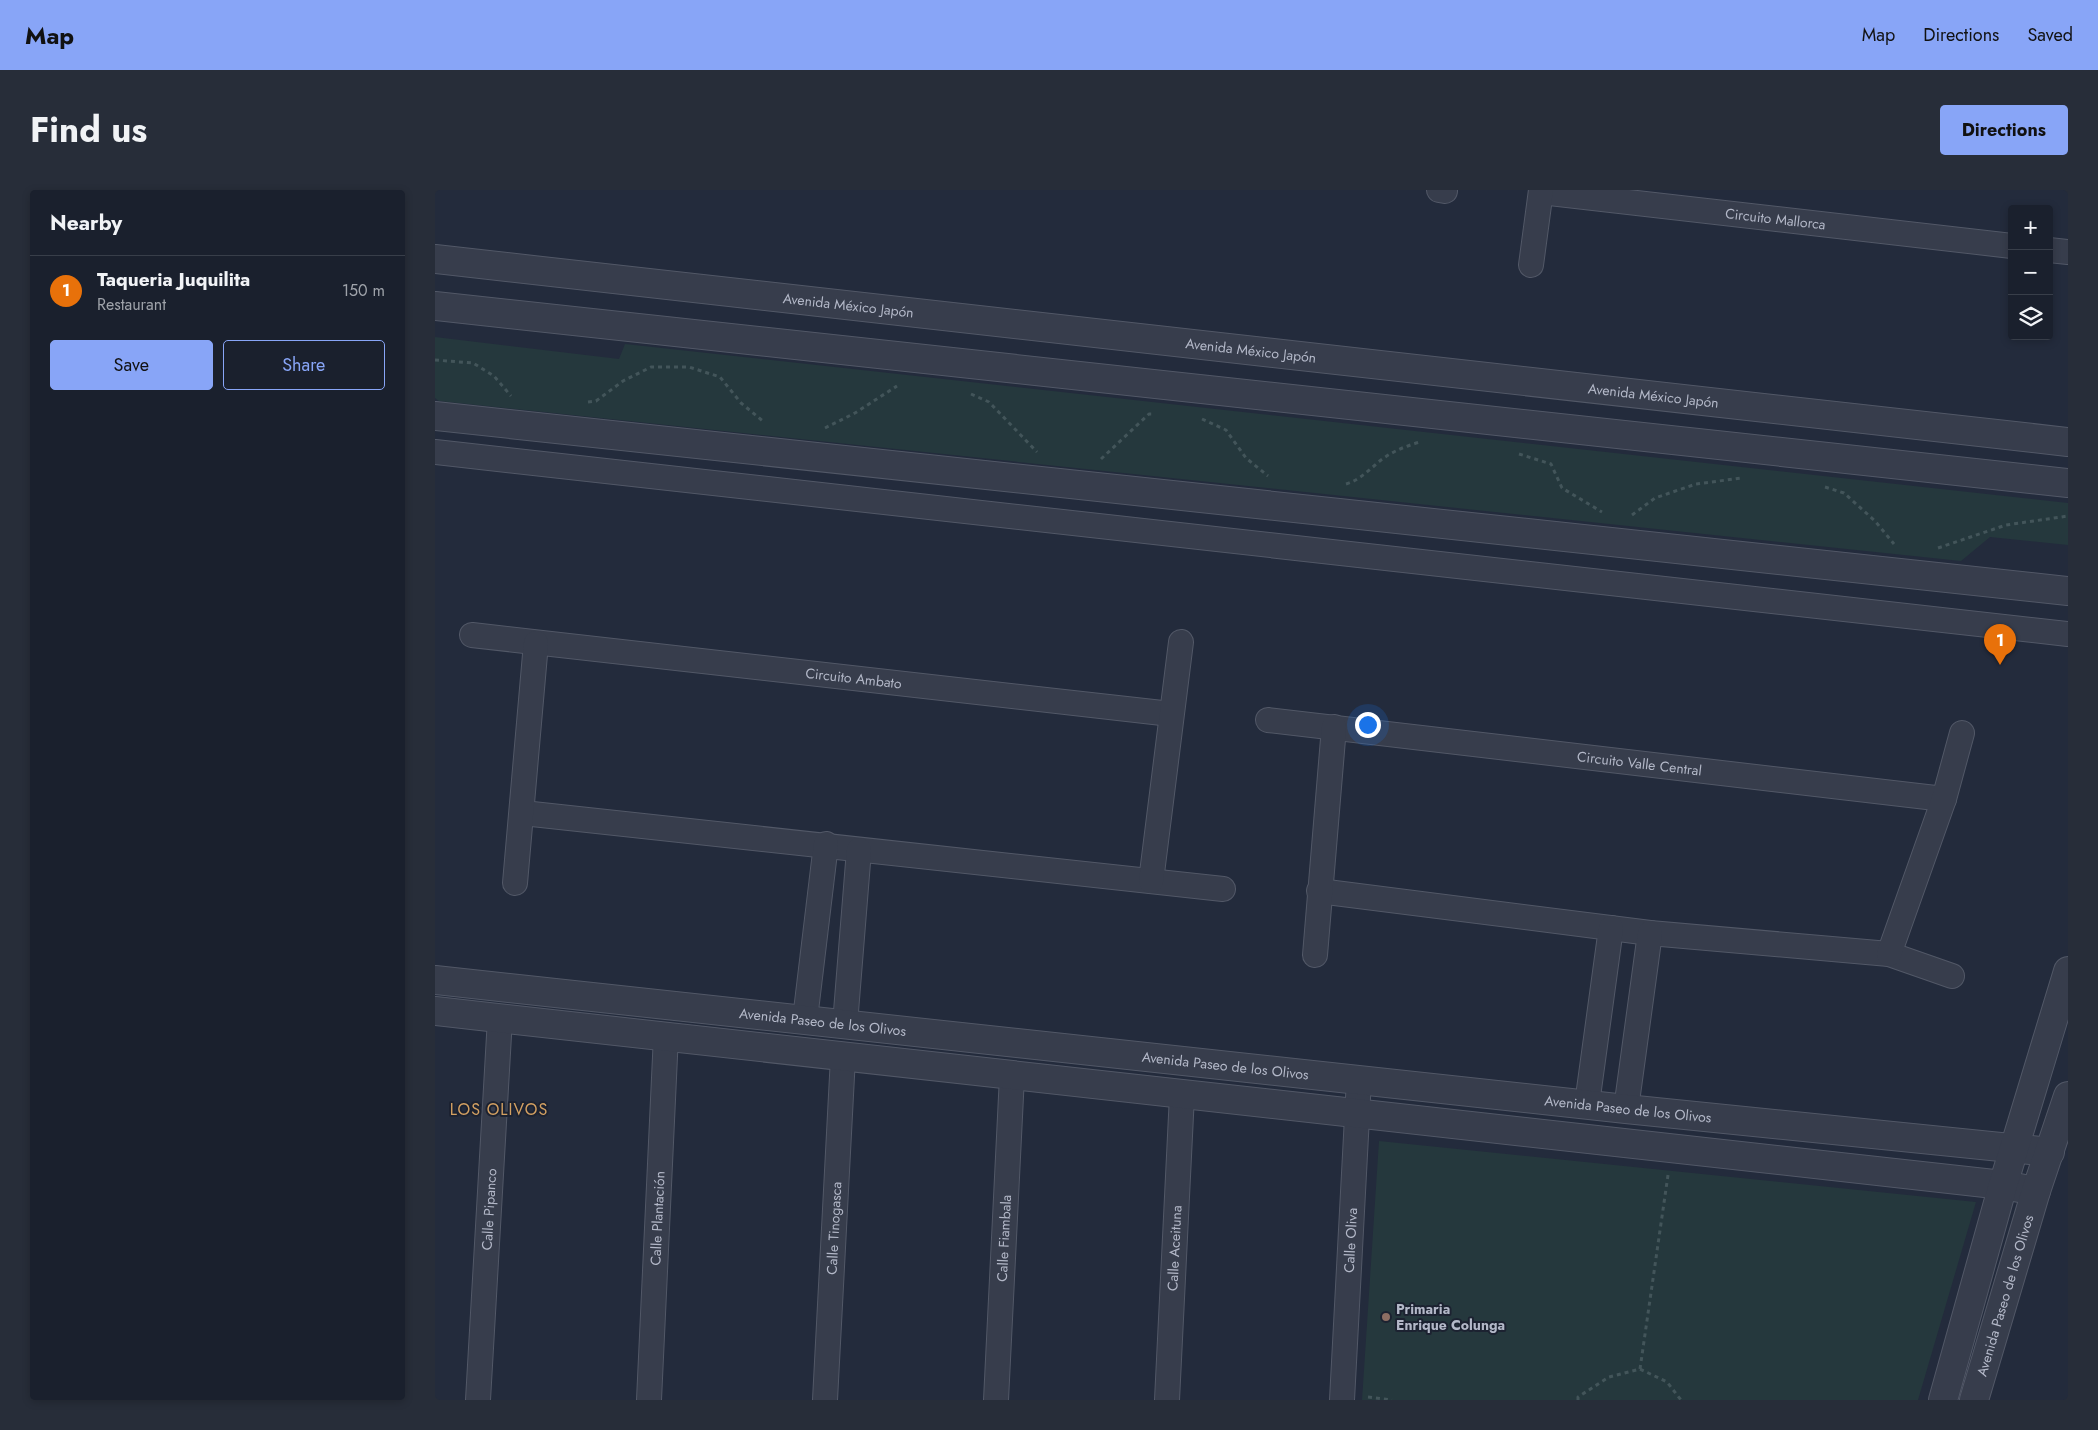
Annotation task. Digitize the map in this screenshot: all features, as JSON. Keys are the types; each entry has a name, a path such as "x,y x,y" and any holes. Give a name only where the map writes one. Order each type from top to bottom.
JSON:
{"street":[{"path":"1439,190 1445,191"},
{"name":"Circuito Mallorca","path":"1531,265 1541,191 2008,246"},
{"path":"2053,250 2068,252"},
{"name":"Avenida México Japón","path":"435,259 2068,442"},
{"path":"435,306 2068,483"},
{"path":"435,416 2068,591"},
{"path":"435,452 2068,634"},
{"name":"Circuito Ambato","path":"472,635 1171,714"},
{"path":"1151,881 1181,642"},
{"path":"515,882 523,813 536,643"},
{"name":"Circuito Valle Central","path":"1268,720 1944,799"},
{"path":"1315,955 1334,728"},
{"path":"1889,954 1944,799 1962,733"},
{"path":"523,813 1223,888"},
{"path":"805,1019 826,844"},
{"path":"845,1024 859,850"},
{"path":"1319,891 1650,933 1889,954 1952,976"},
{"path":"1587,1104 1611,928"},
{"path":"1626,1109 1650,933"},
{"path":"1943,1400 2003,1185 2068,971"},
{"name":"Avenida Paseo de los Olivos","path":"435,980 1626,1109 2050,1152"},
{"path":"435,1010 1357,1115 2003,1185 2036,1191"},
{"name":"Calle Pipanco","path":"478,1400 500,1018"},
{"name":"Calle Plantación","path":"649,1400 667,1035"},
{"name":"Calle Tinogasca","path":"825,1400 843,1057"},
{"name":"Calle Fiambala","path":"996,1400 1013,1076"},
{"name":"Calle Oliva","path":"1352,1398 1359,1079"},
{"name":"Calle Aceituna","path":"1167,1400 1182,1095"},
{"name":"Avenida Paseo de los Olivos","path":"1974,1400 2036,1191 2068,1096"}],"path":[{"path":"435,360 473,363 494,376 510,396 519,398"},
{"path":"578,404 596,401 623,381 651,367 689,367 720,377 741,402 770,428"},
{"path":"816,430 824,429 855,413 896,386 905,385"},
{"path":"966,392 989,402 1041,455"},
{"path":"1094,460 1102,459 1149,414 1158,414"},
{"path":"1196,416 1226,430 1246,458 1274,481"},
{"path":"1341,486 1355,482 1383,458 1400,448 1422,442"},
{"path":"1515,452 1551,464 1561,488 1604,513"},
{"path":"1625,520 1655,498 1696,484 1733,478 1750,478"},
{"path":"1819,484 1844,493 1875,521 1896,546"},
{"path":"1934,549 2006,525 2068,516"},
{"path":"1640,1370 1669,1171"},
{"path":"1578,1400 1578,1397 1609,1377 1640,1370 1667,1382 1681,1400"},
{"path":"1352,1398 1392,1400"}],"green space":[{"path":"435,337 619,359 625,344 2068,503 2068,545 1990,537 1961,561 439,401 435,398"},
{"path":"1379,1141 1976,1202 1918,1400 1362,1400"}],"place":[{"name":"Taqueria Juquilita","path":"2000,665"},
{"name":"Primaria Enrique Colunga","path":"1386,1317"}],"district":[{"name":"LOS OLIVOS","path":"499,1109"}]}
